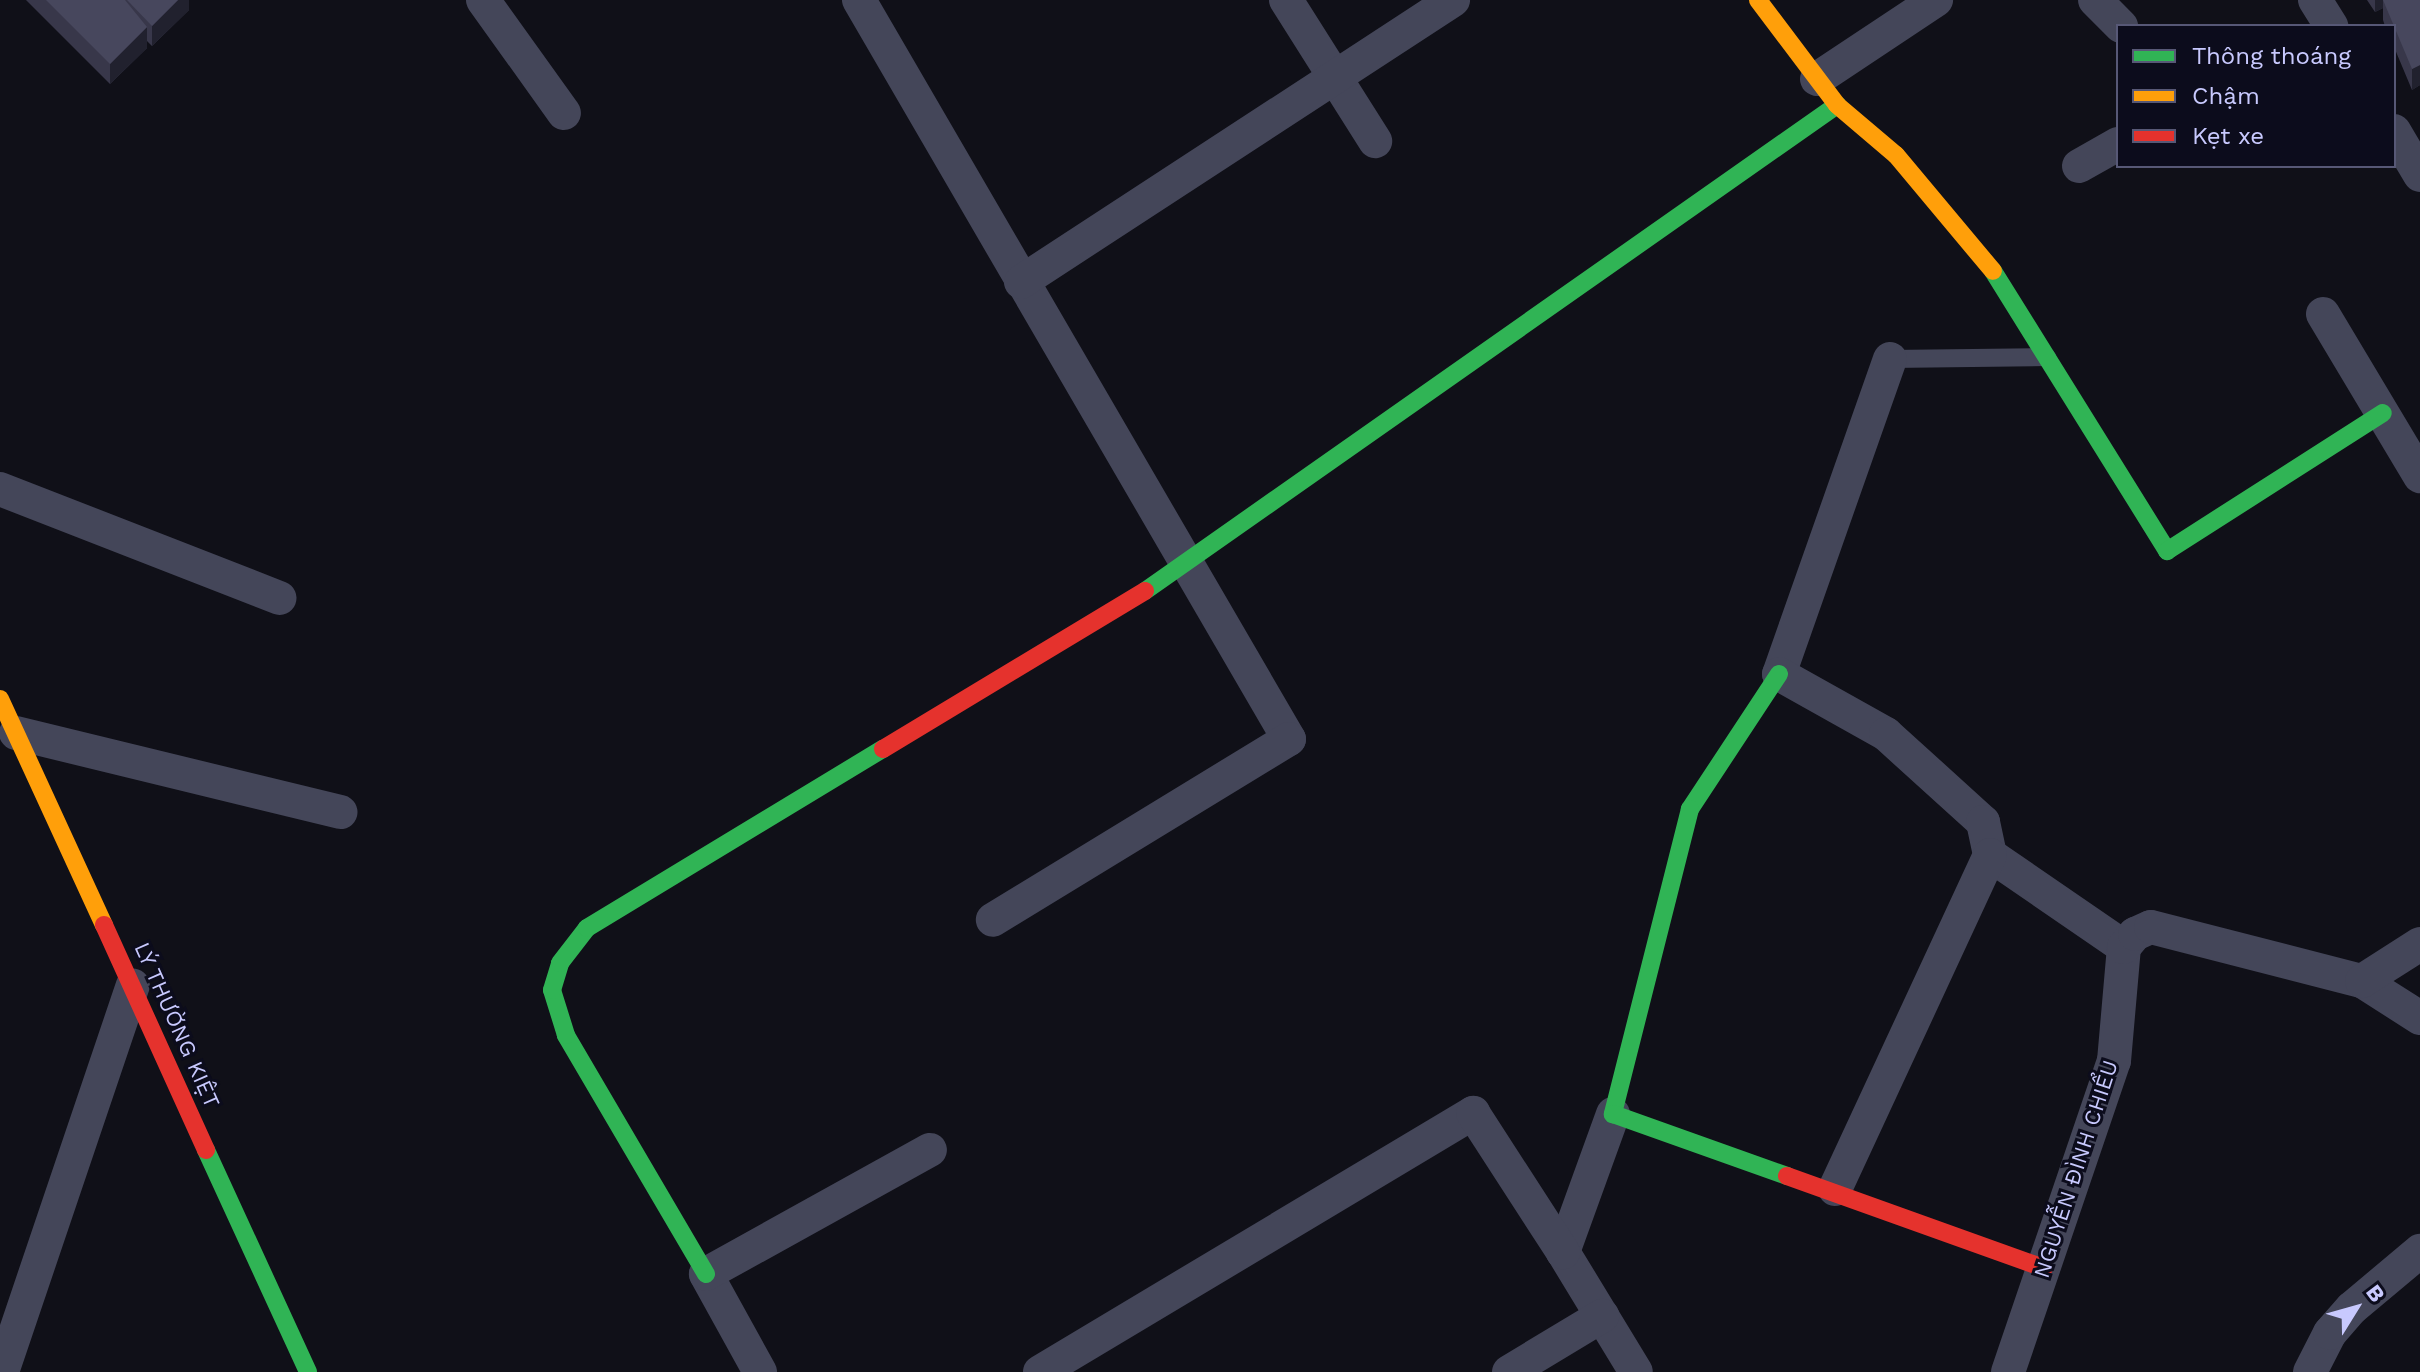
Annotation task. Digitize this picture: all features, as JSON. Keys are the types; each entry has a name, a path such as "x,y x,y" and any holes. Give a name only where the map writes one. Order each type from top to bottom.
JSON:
{"street":[{"path":"483,0 564,113"},
{"path":"859,0 1289,739 993,920"},
{"path":"1286,0 1375,141"},
{"path":"1021,282 1453,0"},
{"path":"1758,0 1827,92 1896,155 1963,231 2049,357 2167,551 2383,413"},
{"path":"760,1372 566,1035 552,990 560,963 587,928 1186,566 1827,92 1936,0"},
{"path":"2095,0 2119,24"},
{"path":"2396,134 2420,175"},
{"path":"2079,166 2116,145"},
{"path":"2323,314 2383,413 2411,441 2420,476"},
{"path":"1563,1252 1613,1114 1690,809 1779,674 1890,359"},
{"path":"0,489 279,598"},
{"path":"1779,674 1886,734 1983,822 1990,855 1835,1189"},
{"name":"LÝ THƯỜNG KIỆT","path":"0,699 308,1372"},
{"path":"16,733 341,812"},
{"path":"1990,855 2124,947 2151,927 2362,981 2420,1018"},
{"path":"2362,981 2420,944"},
{"name":"NGUYỄN ĐÌNH CHIỂU","path":"2008,1372 2114,1061 2124,947"},
{"path":"2,1372 133,986"},
{"path":"1040,1372 1473,1113 1636,1372"},
{"path":"1613,1114 1835,1189 2044,1268"},
{"path":"706,1274 930,1150"},
{"path":"2310,1372 2330,1333 2352,1308 2420,1251"},
{"path":"1509,1372 1602,1316"}],"lane":[{"path":"1890,359 2049,357"}],"building":[{"path":"46,0 125,0 147,27 110,64"},
{"path":"127,0 178,0 152,26"},
{"path":"2383,0 2420,0 2420,65 2412,69 2396,24 2393,24"}],"traffic: fast":[{"path":"1145,591 1837,105"},
{"path":"1993,271 2167,551 2383,413"},
{"path":"1779,674 1690,809 1613,1114 1787,1176"},
{"path":"706,1274 566,1035 552,990 560,963 587,928 883,749"},
{"path":"206,1150 308,1372"}],"traffic: slow":[{"path":"1758,0 1837,105 1896,155 1993,271"},
{"path":"0,699 104,925"}],"traffic: jam":[{"path":"883,749 1145,591"},
{"path":"104,925 206,1150"},
{"path":"1787,1176 2044,1268"}]}
